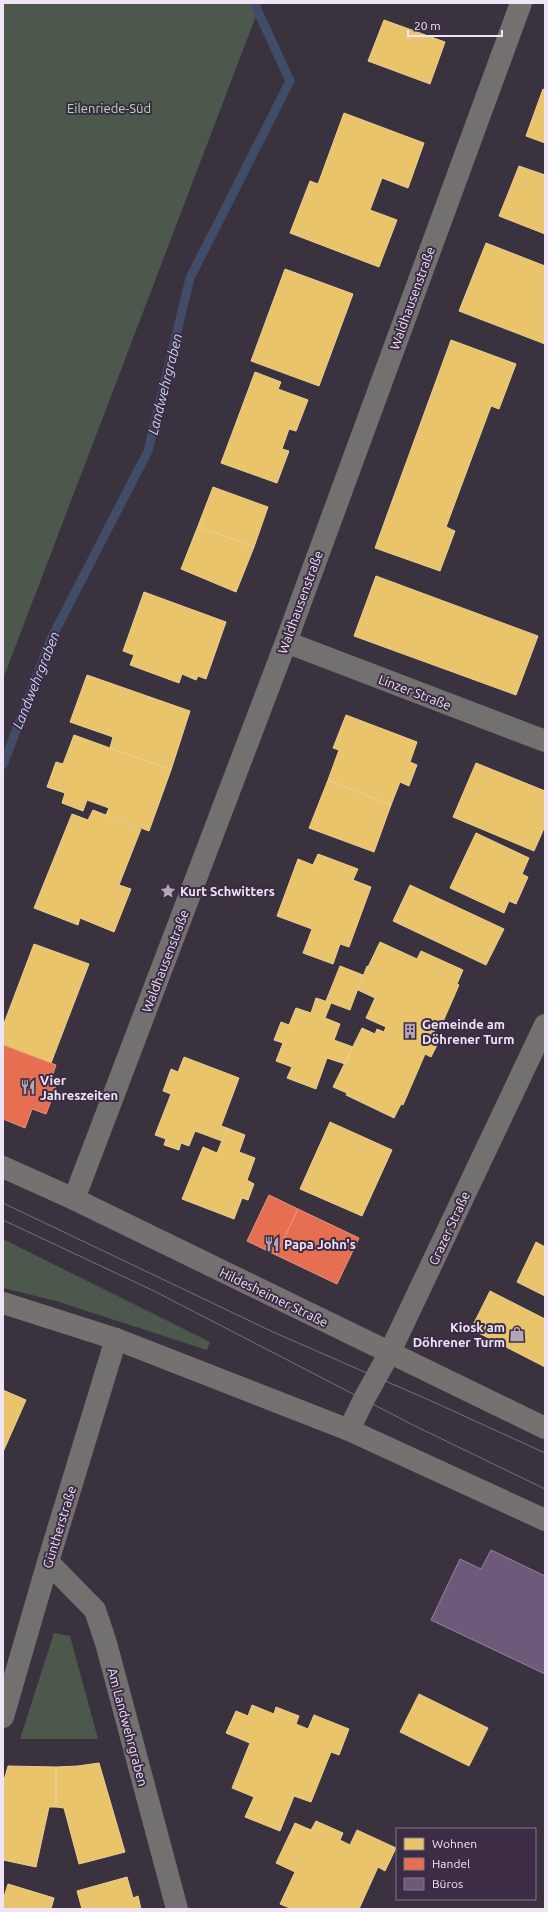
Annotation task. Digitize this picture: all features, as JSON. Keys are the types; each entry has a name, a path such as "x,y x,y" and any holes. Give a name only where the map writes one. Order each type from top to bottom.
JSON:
{"main road":[{"name":"Hildesheimer Straße","path":"3,1167 74,1199 390,1354 545,1428"},
{"path":"3,1303 116,1339 349,1430 545,1520"}],"street":[{"name":"Waldhausenstraße","path":"74,1199 286,642 521,3"},
{"name":"Linzer Straße","path":"286,642 545,741"},
{"name":"Grazer Straße","path":"349,1430 364,1399 390,1354 545,1025"},
{"name":"Güntherstraße","path":"3,1717 48,1562 116,1339"},
{"name":"Am Landwehrgraben","path":"48,1562 95,1610 106,1643 177,1909"}],"green space":[{"name":"Eilenriede-Süd","path":"3,3 261,3 3,679"},
{"path":"3,1239 210,1342 207,1350 56,1301 3,1288"},
{"path":"54,1633 70,1636 98,1739 20,1739"}],"building: Wohnen":[{"path":"384,20 445,42 430,84 368,61"},
{"path":"543,89 545,90 545,143 526,136"},
{"path":"344,113 424,143 408,188 382,178 370,210 397,220 379,267 290,233 310,181 318,184"},
{"path":"519,166 545,175 545,234 499,216"},
{"path":"486,243 545,266 545,344 459,311"},
{"path":"285,269 353,294 319,386 251,361"},
{"path":"451,340 516,364 499,409 491,406 446,527 455,531 440,571 375,548"},
{"path":"255,372 281,382 278,389 308,400 296,431 289,429 282,449 289,451 277,483 221,463"},
{"path":"213,487 268,507 254,547 198,526"},
{"path":"198,526 254,547 236,592 181,569"},
{"path":"376,576 538,636 516,695 354,636"},
{"path":"144,592 226,622 206,679 198,676 196,680 182,674 179,683 130,665 134,655 123,651"},
{"path":"87,675 190,711 171,770 110,748 113,737 70,722"},
{"path":"346,715 417,742 410,762 417,765 409,786 400,782 391,805 328,780 339,750 333,748"},
{"path":"74,735 171,770 149,831 106,815 109,808 87,800 83,811 62,803 65,793 47,787 56,762 63,764"},
{"path":"476,763 545,791 545,826 534,851 453,817"},
{"path":"328,780 391,805 374,852 309,828"},
{"path":"93,810 141,829 119,885 131,889 114,932 80,918 78,925 34,908 72,814 88,820"},
{"path":"476,833 529,858 522,874 528,877 516,904 509,901 504,913 450,888"},
{"path":"318,854 358,869 353,880 371,887 349,947 340,944 333,964 303,953 312,929 277,916 298,859 313,865"},
{"path":"410,885 504,929 486,965 393,921"},
{"name":"Gemeinde am Döhrener Turm","path":"380,942 417,959 421,951 463,970 457,984 459,985 442,1024 439,1022 433,1034 441,1037 431,1057 425,1054 403,1105 401,1104 394,1118 346,1095 347,1093 333,1087 362,1028 375,1034 377,1029 384,1032 386,1027 366,1018 375,998 358,990 367,966 368,967"},
{"path":"34,944 89,964 51,1063 3,1045 3,1026"},
{"path":"340,966 363,975 350,1010 326,1001"},
{"path":"316,998 331,1003 325,1018 340,1024 334,1040 353,1047 345,1064 327,1058 316,1089 287,1078 292,1067 276,1061 283,1043 274,1040 281,1022 289,1025 296,1008 311,1013"},
{"path":"184,1057 239,1078 221,1126 227,1128 222,1141 195,1131 189,1146 181,1143 179,1150 164,1145 166,1139 155,1135 171,1094 163,1091 171,1069 178,1072"},
{"path":"330,1122 392,1150 362,1216 300,1189"},
{"path":"227,1128 245,1135 239,1152 255,1158 247,1180 254,1184 248,1200 242,1198 234,1219 182,1199 203,1147 217,1153"},
{"path":"536,1242 545,1247 545,1296 517,1282"},
{"path":"490,1291 545,1319 545,1367 471,1329"},
{"path":"3,1390 26,1400 3,1452"},
{"path":"419,1694 488,1728 469,1766 400,1732"},
{"path":"252,1705 274,1714 276,1707 299,1716 296,1724 308,1729 314,1715 349,1729 339,1755 331,1752 311,1802 294,1796 280,1831 245,1817 254,1797 232,1788 250,1743 226,1733 236,1711 248,1716"},
{"path":"99,1763 125,1852 79,1864 64,1808 56,1807 56,1767"},
{"path":"8,1766 56,1767 56,1807 49,1807 36,1867 3,1860 3,1784"},
{"path":"316,1821 343,1833 340,1840 350,1845 357,1830 396,1848 385,1871 378,1867 359,1909 292,1909 280,1904 295,1872 276,1863 295,1823 311,1830"},
{"path":"127,1877 133,1898 138,1896 141,1909 82,1909 77,1891"},
{"path":"8,1884 54,1898 51,1909 3,1909 3,1900"}],"building: Handel":[{"name":"Vier Jahreszeiten","path":"3,1045 56,1065 49,1085 56,1088 46,1114 32,1109 25,1128 3,1119"},
{"path":"269,1195 298,1209 276,1255 247,1241"},
{"path":"298,1209 359,1238 337,1284 276,1255"}],"building: Büros":[{"path":"491,1550 545,1576 545,1674 431,1620 460,1559 481,1569"}],"waterway":[{"name":"Landwehrgraben","path":"3,765 51,639 148,451 190,278 290,81 254,3"}],"tram line":[{"path":"3,1203 273,1332 429,1400 545,1453"},
{"path":"3,1220 154,1291 415,1426 545,1489"}],"place":[{"name":"Kurt Schwitters","path":"168,891"},
{"name":"Gemeinde am Döhrener Turm","path":"410,1031"},
{"name":"Vier Jahreszeiten","path":"28,1087"},
{"name":"Papa John's","path":"272,1244"},
{"name":"Kiosk am Döhrener Turm","path":"517,1334"}]}
